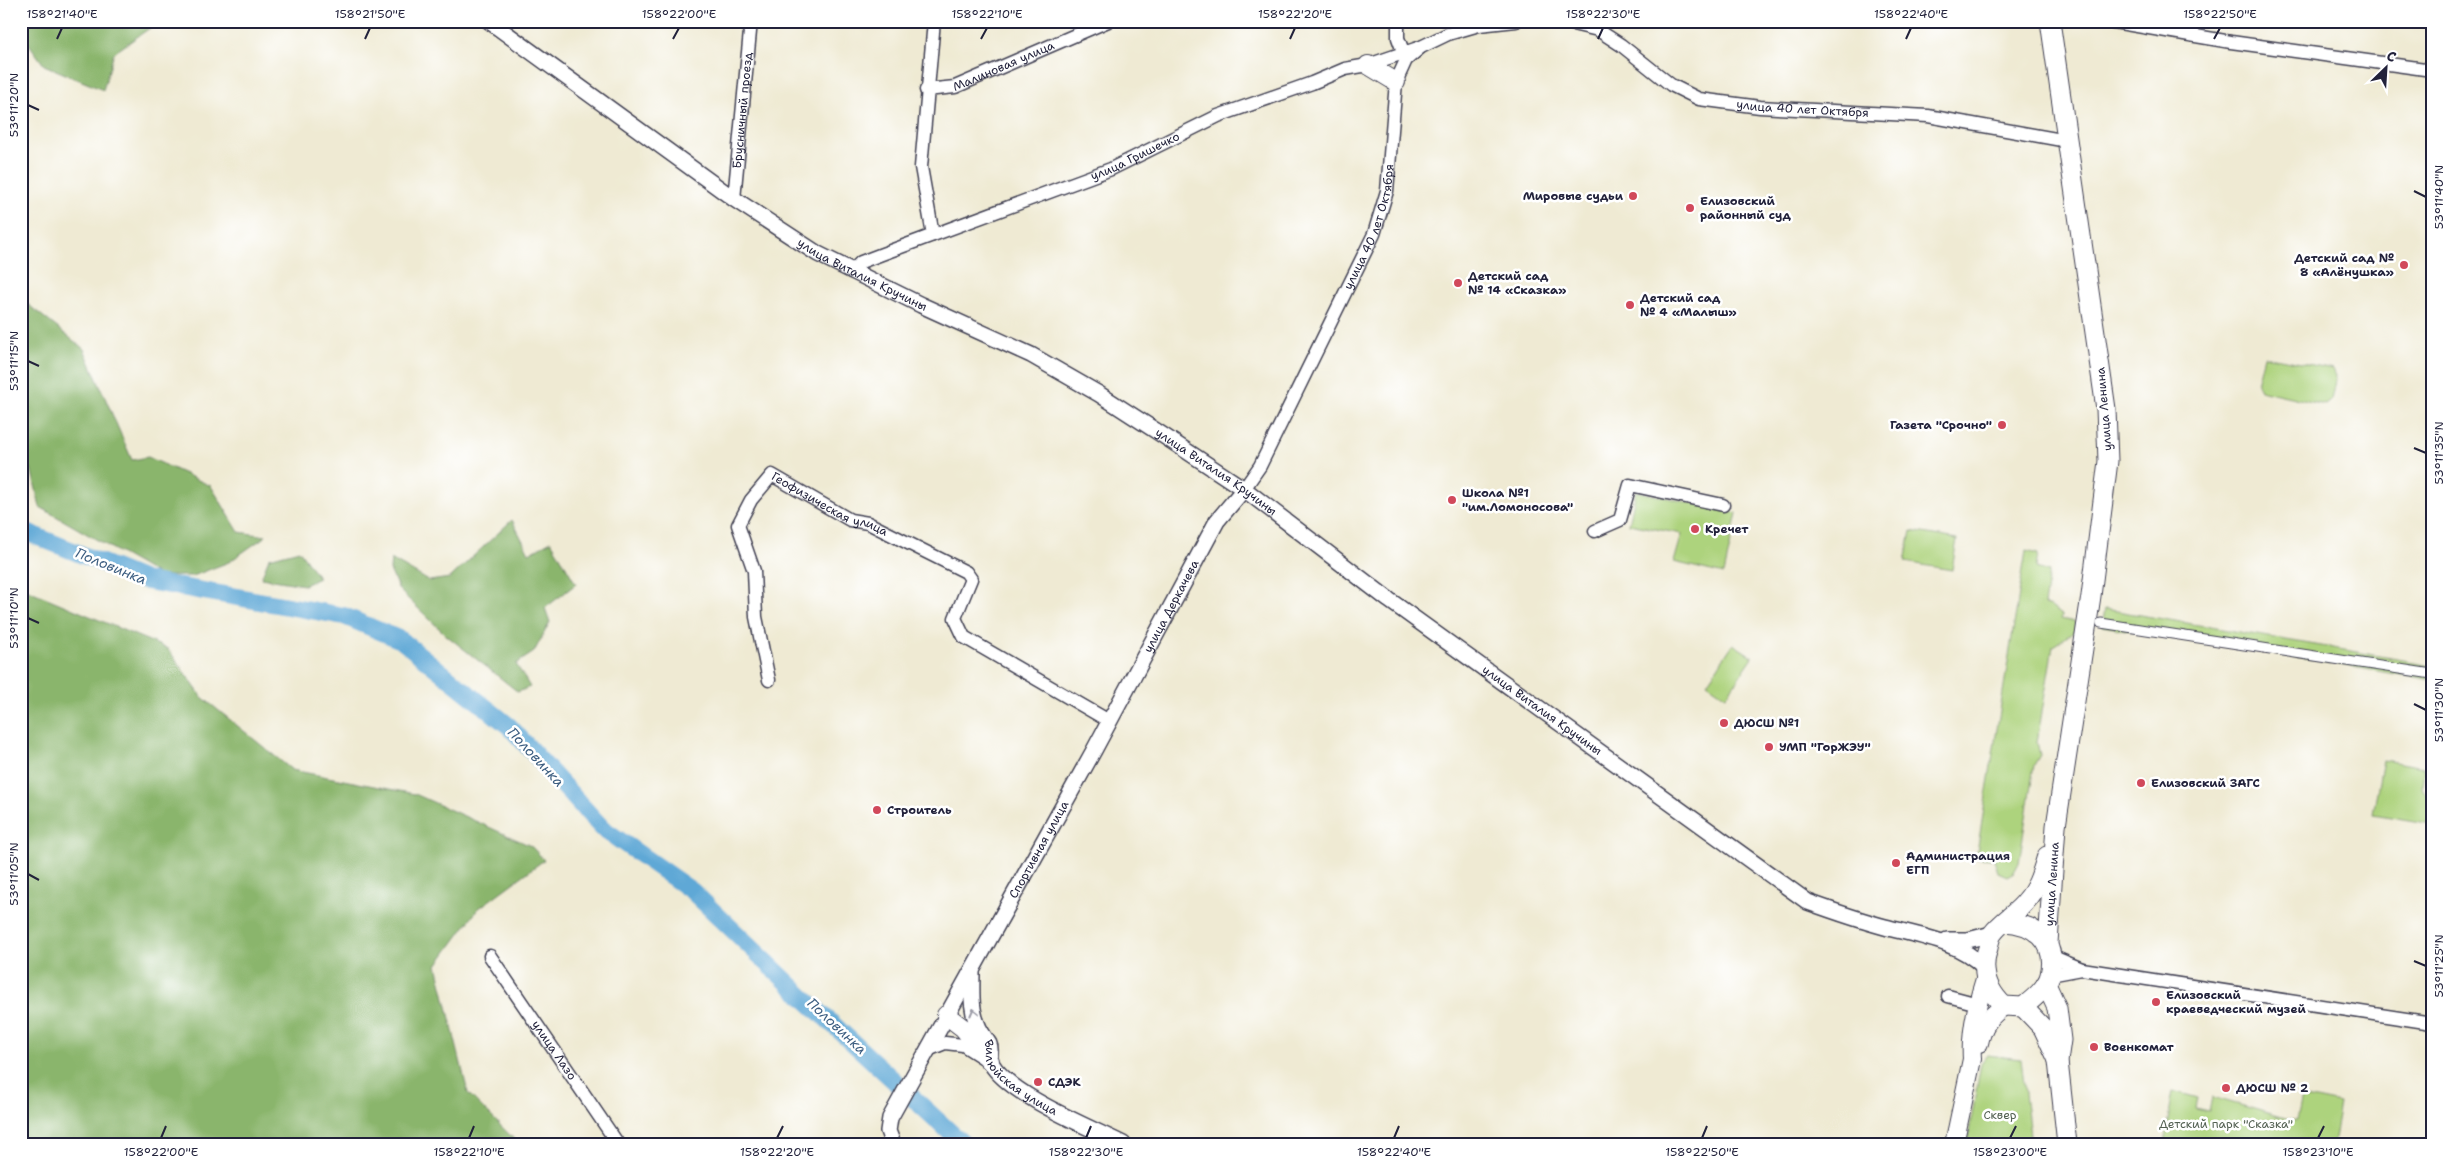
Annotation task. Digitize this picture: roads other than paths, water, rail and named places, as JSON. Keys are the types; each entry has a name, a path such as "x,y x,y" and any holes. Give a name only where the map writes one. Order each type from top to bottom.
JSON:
{"main road":[{"name":"улица Ленина","path":"2050,21 2106,409 2108,461 2091,596 2056,826 2050,950"},
{"path":"1368,65 1396,82"},
{"name":"улица Ленина","path":"1998,928 2026,901 2041,879 2056,826"},
{"path":"1972,1059 1971,1045 1984,973 1998,928 2027,926 2050,950 2048,980 2057,1008 2061,1040 2058,1060 2067,1144"},
{"path":"1984,973 1994,996 2014,1007 2042,1028 2058,1060"},
{"path":"1954,1144 1972,1059 1978,1047 1983,1028 1990,1016 2014,1007 2048,980"},
{"path":"946,1015 963,1028 990,1061"}],"street":[{"name":"улица Виталия Кручины","path":"489,21 734,199 818,254 851,272 1060,371 1148,425 1244,489 1389,600 1808,902 1852,918 1927,937 1966,952 1984,973"},
{"name":"Брусничный проезд","path":"734,199 752,21"},
{"path":"933,235 921,167 926,90 934,21"},
{"name":"Малиновая улица","path":"926,90 955,87 1108,21"},
{"path":"1398,21 1398,38 1404,54"},
{"name":"улица 40 лет Октября","path":"1244,489 1260,466 1374,234 1387,191 1396,82 1406,60 1421,47 1448,34 1479,25 1516,21"},
{"name":"улица 40 лет Октября","path":"1560,21 1598,30 1621,44 1671,85 1699,98 1760,107 1928,116 2067,141"},
{"path":"2108,21 2231,42 2432,70"},
{"name":"улица Гришечко","path":"851,272 861,262 1120,165 1218,116 1312,83 1345,69 1368,65 1421,47"},
{"name":"Геофизическая улица","path":"769,680 756,617 754,571 738,525 751,500 772,476 850,520 868,523 966,572 971,579 954,618 964,637 1107,725"},
{"path":"1595,531 1620,520 1630,484 1723,505"},
{"name":"улица Деркачева","path":"1107,725 1217,521 1244,489"},
{"path":"2101,623 2432,674"},
{"name":"Спортивная улица","path":"894,1144 888,1130 890,1118 1107,725"},
{"name":"улица Виталия Кручины","path":"1927,937 1968,940 1998,928"},
{"path":"2050,950 2082,969 2432,1023"},
{"name":"улица Лазо","path":"490,956 618,1144"},
{"path":"2048,980 2082,969"},
{"name":"Вилюйская улица","path":"972,970 972,1007 979,1028 990,1045 990,1061 1013,1086 1059,1113 1123,1144"},
{"path":"1948,996 1978,1004"},
{"path":"926,1053 945,1043 963,1045 990,1061"}],"waterway":[{"name":"Половинка","path":"21,530 147,581 344,616 401,640 509,726 602,828 692,891 802,996 963,1144"}],"place":[{"name":"Мировые судьи","path":"1633,196"},
{"name":"Елизовский районный суд","path":"1690,208"},
{"name":"Детский сад № 8 «Алёнушка»","path":"2404,265"},
{"name":"Детский сад № 14 «Сказка»","path":"1458,283"},
{"name":"Детский сад № 4 «Малыш»","path":"1630,305"},
{"name":"Газета \"Срочно\"","path":"2002,425"},
{"name":"Школа №1 \"им.Ломоносова\"","path":"1452,500"},
{"name":"Кречет","path":"1695,529"},
{"name":"ДЮСШ №1","path":"1724,723"},
{"name":"УМП \"ГорЖЭУ\"","path":"1769,747"},
{"name":"Елизовский ЗАГС","path":"2141,783"},
{"name":"Строитель","path":"877,810"},
{"name":"Администрация ЕГП","path":"1896,863"},
{"name":"Елизовский краеведческий музей","path":"2156,1002"},
{"name":"Военкомат","path":"2094,1047"},
{"name":"СДЭК","path":"1038,1082"},
{"name":"ДЮСШ № 2","path":"2226,1088"}],"park label":[{"name":"Сквер","path":"2000,1115"},
{"name":"Детский парк \"Сказка\"","path":"2226,1124"}]}
